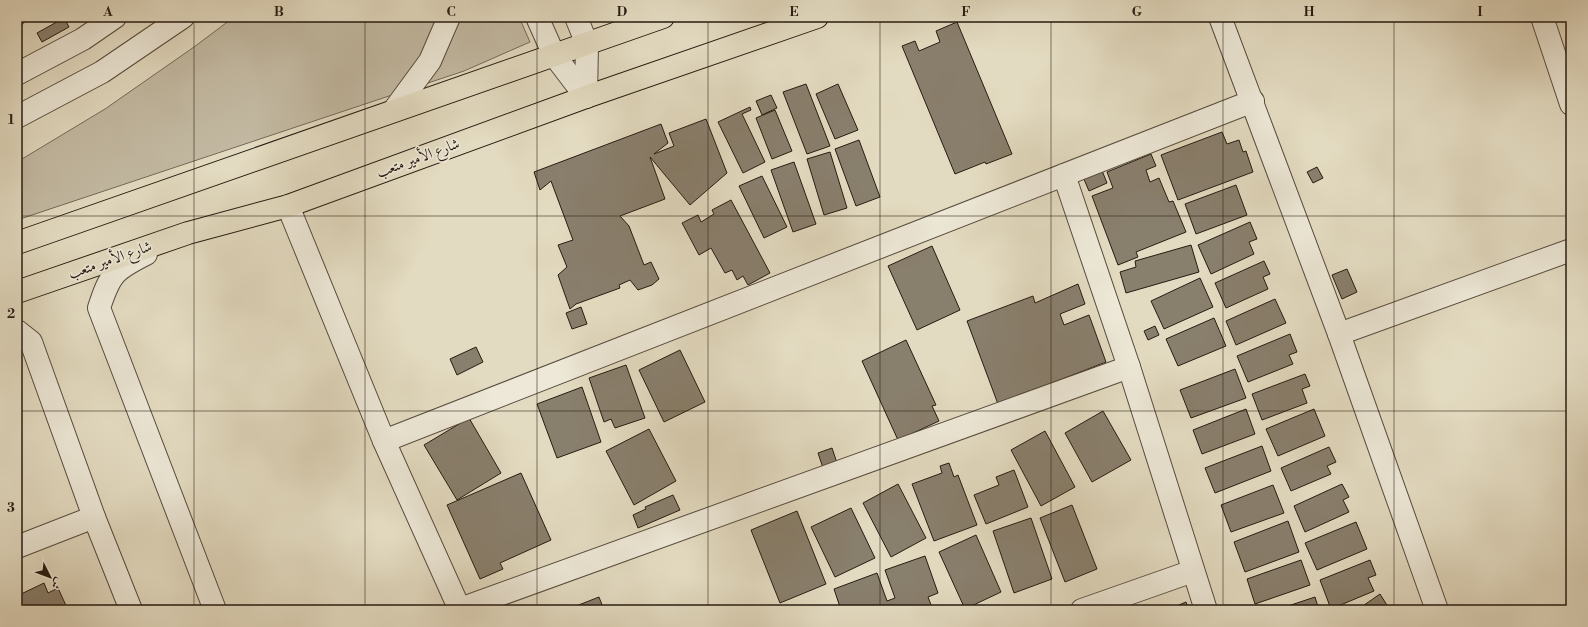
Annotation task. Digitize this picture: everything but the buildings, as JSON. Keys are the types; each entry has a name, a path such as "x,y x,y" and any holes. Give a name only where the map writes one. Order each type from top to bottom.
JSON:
{"main road":[{"path":"17,243 394,110 664,17"},
{"name":"شارع الأمير متعب","path":"17,292 188,233 288,206 586,97 817,17"}],"street":[{"path":"17,74 83,39 115,17"},
{"path":"17,117 102,72 183,17"},
{"path":"394,110 430,61 449,17"},
{"path":"537,17 554,55 586,97"},
{"path":"576,17 587,44 586,97"},
{"path":"1220,17 1253,101 1339,334 1437,610"},
{"path":"1542,17 1571,104"},
{"path":"384,441 1253,101"},
{"path":"1064,175 1128,367 1206,610"},
{"path":"288,206 384,441 460,609 1128,367"},
{"path":"188,233 123,265 107,282 99,308 215,610"},
{"path":"1339,334 1571,250"},
{"path":"17,331 31,342 94,517 131,610"},
{"path":"17,547 94,517"},
{"path":"1082,610 1194,571"}],"shaded area":[{"path":"234,17 519,17 530,42 464,71 17,220 17,162 105,109"}]}
